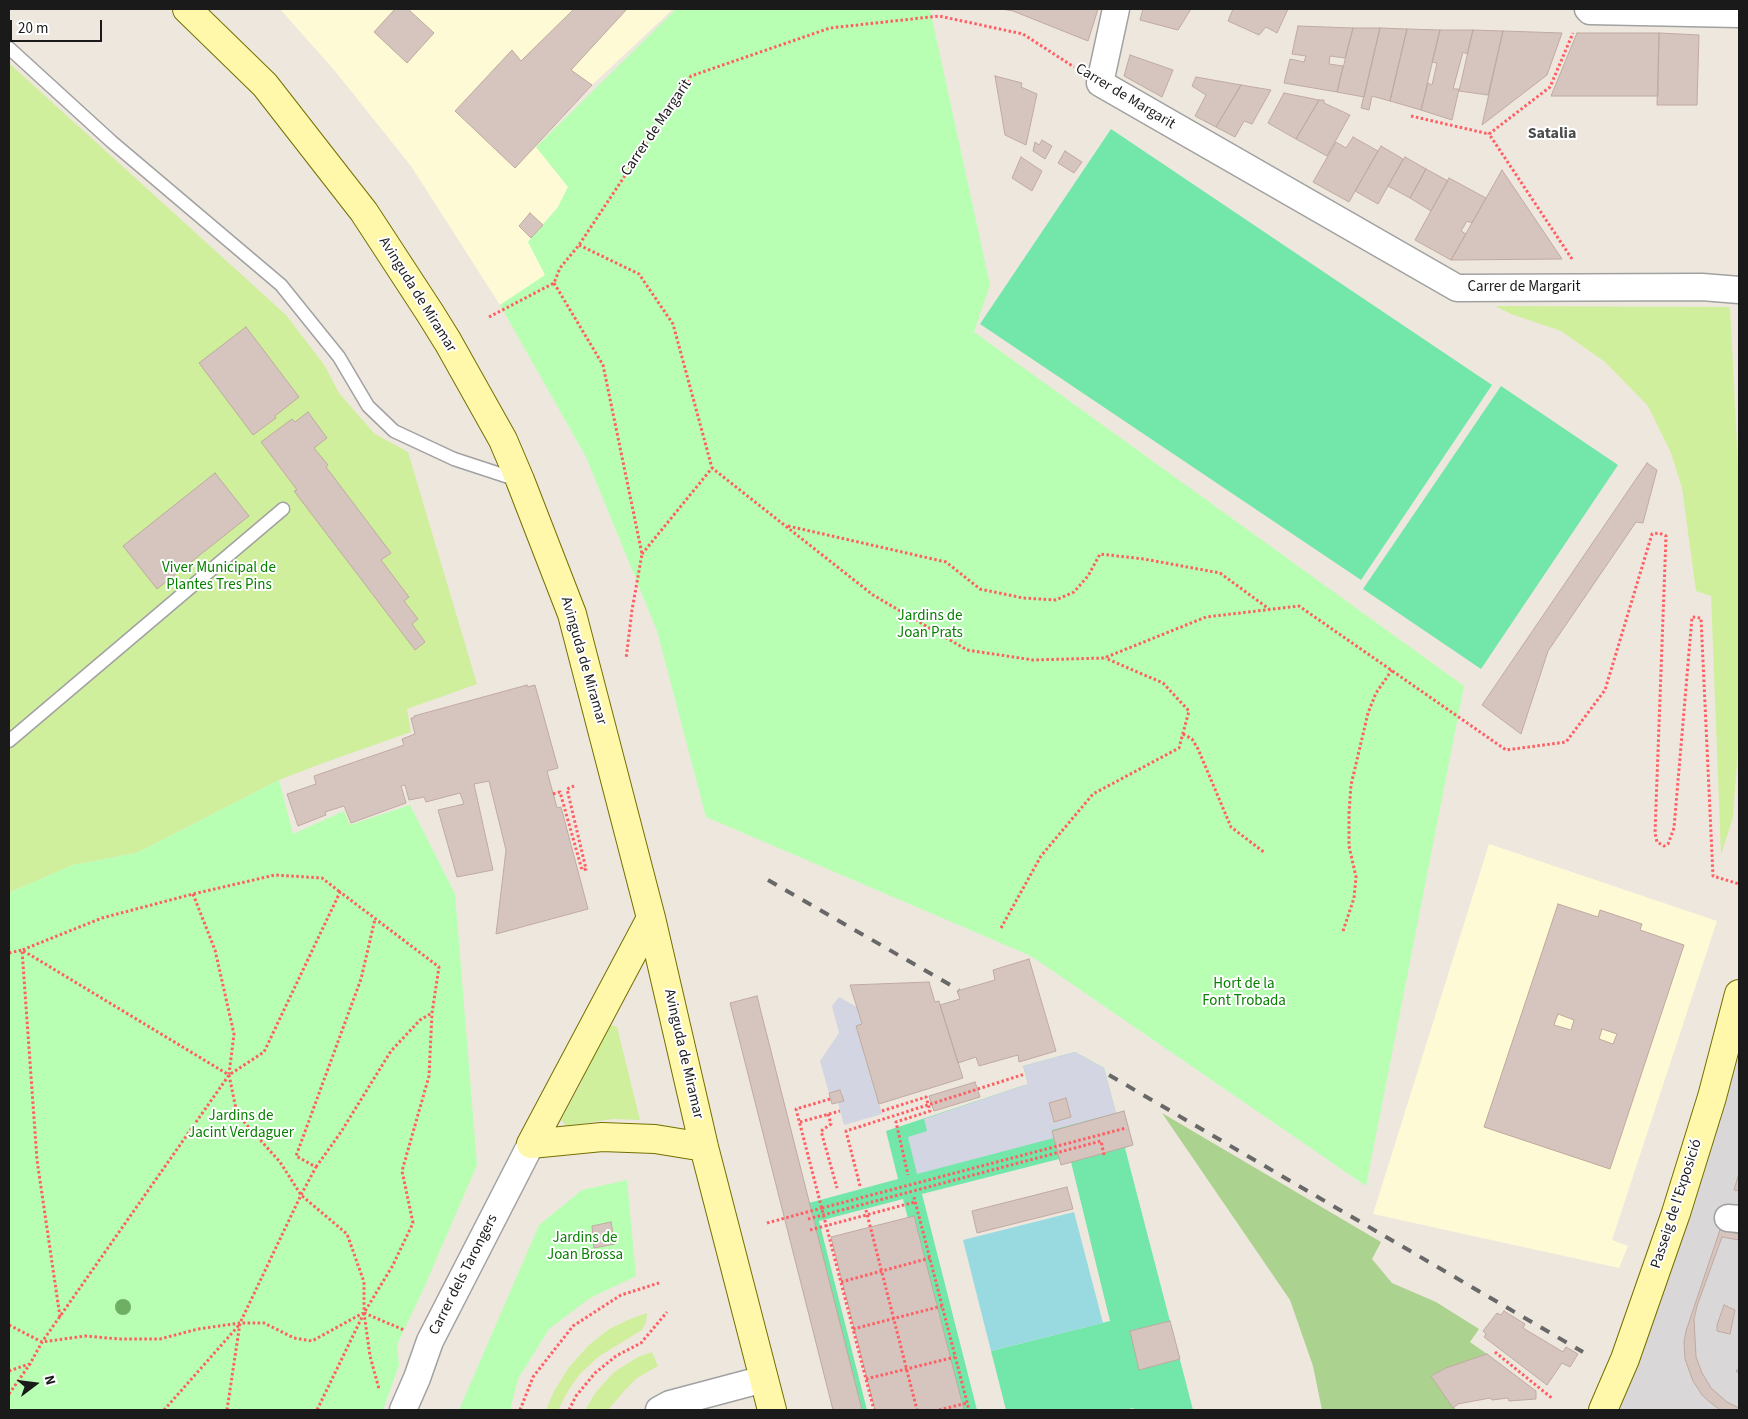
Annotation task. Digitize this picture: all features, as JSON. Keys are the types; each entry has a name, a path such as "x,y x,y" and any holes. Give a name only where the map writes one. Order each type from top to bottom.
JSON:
{"street":[{"name":"Avinguda de Miramar","path":"187,9 265,86 364,212 448,342 503,440 520,480 572,614 651,918 704,1147 772,1410"},
{"path":"1100,83 1116,9"},
{"path":"1582,17 1590,11 1739,14"},
{"name":"Carrer de Margarit","path":"1100,83 1456,288 1702,288 1739,290"},
{"path":"531,1144 651,918"},
{"name":"Passeig de l'Exposició","path":"1603,1410 1625,1359 1676,1213 1712,1097 1739,994"},
{"path":"531,1144 602,1137 655,1138 704,1147"},
{"name":"Carrer dels Tarongers","path":"403,1410 430,1341 531,1144"},
{"path":"659,1410 670,1404 764,1379"}],"lane":[{"path":"9,48 112,142 281,285 339,357 368,406 394,431 454,459 520,480"},
{"path":"9,741 283,509"}],"path":[{"name":"Carrer de Margarit","path":"554,283 560,268 579,245 691,76 830,28 939,16 1023,34 1100,83"},
{"path":"1489,134 1550,87 1582,17"},
{"path":"1411,116 1489,134 1577,267"},
{"path":"579,245 639,274 673,324 712,468 873,595 967,650 1033,660 1104,658 1206,617 1299,606 1506,750 1566,742 1605,690 1652,534 1659,532 1666,536 1655,823 1657,842 1664,846 1668,844 1674,828 1692,617 1701,618 1714,876 1739,884"},
{"path":"489,318 554,283 603,365 642,554 626,659"},
{"path":"642,554 712,468"},
{"path":"785,525 946,562 980,590 1023,598 1056,600 1074,592 1088,576 1100,554 1144,559 1220,573 1270,610"},
{"path":"1001,928 1041,856 1093,794 1179,748 1189,711 1163,682 1104,658"},
{"path":"1343,931 1354,898 1356,877 1349,846 1351,785 1368,713 1376,693 1392,670"},
{"path":"1183,734 1192,738 1198,748 1231,827 1265,853"},
{"path":"553,794 560,792 582,870 586,869 566,789 574,786"},
{"path":"9,953 22,950 102,918 275,875 322,878 439,967 432,1013 430,1076 402,1171 413,1222 394,1265 364,1313 317,1410"},
{"path":"9,1394 30,1364 42,1342 229,1074 264,1052 340,892"},
{"path":"193,894 215,950 234,1034 229,1074 237,1114 280,1162 301,1195 347,1234 364,1282 364,1313 370,1356 379,1390"},
{"path":"316,1167 296,1156 361,979 375,919"},
{"path":"22,950 229,1074"},
{"path":"22,950 37,1160 60,1317"},
{"path":"164,1410 240,1323 316,1167 341,1132 391,1052 420,1020 432,1013"},
{"path":"860,1186 846,1131 1026,1074"},
{"path":"882,1111 926,1097 930,1111 896,1122 908,1176"},
{"path":"830,1099 796,1109 874,1410"},
{"path":"800,1122 840,1111"},
{"path":"828,1114 831,1124 822,1132 836,1188"},
{"path":"767,1223 1126,1128"},
{"path":"808,1219 1101,1141 1104,1155"},
{"path":"914,1197 968,1410"},
{"path":"810,1230 916,1202"},
{"path":"866,1210 917,1410"},
{"path":"841,1282 930,1258"},
{"path":"520,1410 533,1377 573,1326 621,1296 659,1283"},
{"path":"853,1329 942,1306"},
{"path":"568,1410 576,1396 595,1373 616,1356 641,1343 667,1312"},
{"path":"9,1325 42,1342 85,1336 118,1339 160,1339 198,1329 240,1323 264,1323 294,1338 312,1341 364,1313"},
{"path":"364,1313 404,1330"},
{"path":"227,1410 240,1323"},
{"path":"1495,1352 1553,1399"},
{"path":"866,1380 955,1357"},
{"path":"9,1371 30,1364"},
{"path":"939,1410 967,1403"}],"shaded area":[{"path":"280,9 673,9 592,85 536,146 568,187 558,207 531,238 545,275 500,305 411,166 335,71"},
{"path":"1489,844 1717,921 1612,1240 1628,1246 1619,1268 1373,1214"},
{"path":"1739,994 1739,1410 1603,1410"},
{"path":"839,997 857,1007 862,1024 856,1027 882,1114 844,1125 838,1103 843,1101 841,1090 829,1093 820,1061 839,1033 832,1006"},
{"path":"1075,1052 1104,1068 1116,1113 1052,1130 1054,1138 917,1174 908,1137 927,1131 924,1119 1028,1084 1023,1066"}],"green space":[{"name":"Jardins de Joan Prats","path":"676,9 930,9 990,285 974,332 1464,686 1366,1186 1031,956 706,817 657,631 586,457 500,305 545,275 528,242 558,207 568,187 536,147"},
{"name":"Viver Municipal de Plantes Tres Pins","path":"9,63 286,315 325,366 339,393 375,434 408,452 477,684 407,709 411,732 279,780 137,853 73,865 9,893"},
{"path":"1111,129 1492,385 1361,580 980,324"},
{"path":"1495,306 1730,307 1739,485 1739,736 1733,817 1721,855 1711,596 1696,591 1682,488 1671,453 1648,406 1605,362 1561,331 1511,314"},
{"path":"1501,386 1618,465 1481,669 1363,589"},
{"name":"Jardins de Jacint Verdaguer","path":"279,780 293,834 344,811 350,825 410,805 455,894 477,1165 397,1345 399,1365 383,1410 9,1410 9,893 73,865 137,853"},
{"path":"605,1022 617,1027 640,1120 613,1119 566,1126 561,1120 581,1083"},
{"path":"1075,1052 1104,1068 1116,1113 1124,1111 1133,1145 1125,1148 1193,1410 1134,1410 1133,1408 1124,1410 1006,1410 991,1351 1110,1321 1071,1162 1059,1159 922,1194 977,1410 956,1410 903,1199 819,1221 867,1410 833,1410 783,1210 898,1179 886,1131 1028,1084 1023,1066"},
{"path":"1162,1113 1381,1242 1372,1259 1392,1283 1436,1302 1479,1329 1470,1342 1487,1354 1446,1368 1431,1376 1456,1410 1322,1410 1313,1366 1290,1300"},
{"name":"Jardins de Joan Brossa","path":"627,1180 636,1276 590,1298 549,1329 518,1379 510,1410 459,1410 539,1225 582,1190"},
{"path":"647,1313 646,1322 642,1330 598,1357 579,1375 558,1410 546,1410 553,1393 569,1367 589,1345 609,1329"},
{"path":"652,1352 658,1366 637,1378 608,1410 585,1410 596,1392 614,1372 638,1357"}],"water":[{"path":"1074,1212 1103,1323 991,1351 963,1240"}],"building":[{"path":"395,9 408,9 434,33 407,63 374,32"},
{"path":"574,9 627,9 571,70 592,85 515,168 455,111 512,50 521,61"},
{"path":"1001,9 1098,9 1088,41 1013,11"},
{"path":"1143,9 1191,9 1178,30 1140,20"},
{"path":"1233,9 1288,9 1277,33 1266,27 1259,35 1228,21"},
{"path":"1298,26 1353,28 1345,58 1330,56 1329,64 1343,66 1337,92 1284,83 1290,59 1304,62 1306,56 1292,54"},
{"path":"1353,28 1380,28 1364,97 1337,92"},
{"path":"1380,28 1407,29 1390,101 1372,96 1369,110 1361,108"},
{"path":"1407,29 1440,30 1421,110 1390,101"},
{"path":"1440,30 1473,30 1467,54 1463,52 1453,89 1459,89 1452,120 1421,110 1428,83 1432,85 1437,63 1432,62"},
{"path":"1473,30 1503,31 1488,95 1459,91"},
{"path":"1503,31 1562,33 1547,75 1482,125"},
{"path":"1577,33 1659,33 1658,96 1551,96"},
{"path":"1659,33 1699,35 1697,105 1657,105"},
{"path":"1130,55 1173,70 1162,97 1124,76"},
{"path":"995,76 1022,83 1021,87 1037,94 1026,145 1005,135"},
{"path":"1196,77 1241,85 1216,127 1195,116 1206,95 1192,86"},
{"path":"1241,85 1271,90 1252,124 1244,121 1235,137 1216,127"},
{"path":"1284,93 1319,100 1296,139 1268,123"},
{"path":"1319,100 1324,100 1324,103 1350,115 1327,156 1296,139"},
{"path":"1353,137 1378,151 1349,202 1313,182 1336,142 1346,148"},
{"path":"1042,140 1052,146 1045,159 1033,151 1035,142 1039,145"},
{"path":"1381,146 1403,159 1378,204 1355,191"},
{"path":"1065,151 1082,162 1074,173 1058,163"},
{"path":"1021,157 1042,171 1032,191 1012,178"},
{"path":"1405,157 1426,169 1410,198 1388,186"},
{"path":"1426,169 1448,181 1431,211 1410,198"},
{"path":"1502,170 1562,259 1451,260"},
{"path":"1449,178 1486,198 1472,223 1467,221 1461,231 1466,234 1451,260 1415,240"},
{"path":"530,213 543,225 531,238 519,226"},
{"path":"246,327 299,397 275,416 276,418 253,435 199,363"},
{"path":"308,412 327,438 314,448 328,465 326,467 391,553 381,560 409,597 404,601 418,619 412,624 425,642 415,650 294,491 297,490 261,442 292,419 295,422"},
{"path":"1647,463 1657,470 1643,523 1636,522 1548,651 1521,734 1482,705"},
{"path":"215,473 249,516 157,589 123,546"},
{"path":"527,685 527,687 535,685 558,768 547,771 557,808 561,807 588,909 496,934 506,850 489,781 474,784 493,870 457,877 438,810 464,804 460,793 426,802 424,797 409,800 405,785 401,786 406,803 351,823 344,806 325,812 326,815 298,826 287,794 316,784 314,776 404,745 402,739 415,734 411,718 414,718 414,716"},
{"path":"1558,904 1598,917 1600,910 1642,924 1640,930 1684,945 1610,1169 1484,1127","holes":["1558,1014 1574,1020 1571,1030 1554,1025","1602,1029 1617,1034 1613,1044 1599,1039"]},
{"path":"1029,959 1056,1051 1019,1062 1018,1055 979,1066 976,1057 958,1063 940,1005 960,999 957,991 995,980 993,970"},
{"path":"929,982 935,1002 939,1001 963,1078 879,1104 856,1026 862,1024 850,985"},
{"path":"757,996 862,1410 833,1410 730,1003"},
{"path":"975,1082 980,1097 934,1111 929,1096"},
{"path":"840,1090 844,1101 832,1104 829,1093"},
{"path":"1066,1098 1071,1117 1054,1122 1049,1103"},
{"path":"1124,1111 1133,1145 1061,1165 1052,1131"},
{"path":"1739,1173 1739,1191 1734,1190"},
{"path":"1067,1187 1073,1209 977,1233 972,1211"},
{"path":"914,1216 964,1410 875,1410 831,1237"},
{"path":"611,1222 615,1244 594,1248 592,1226"},
{"path":"1720,1230 1739,1234 1739,1368 1736,1371 1739,1374 1739,1410 1720,1410 1702,1395 1693,1381 1685,1359 1684,1342","holes":["1724,1305 1735,1310 1730,1334 1717,1331 1717,1325"]},
{"path":"1722,1237 1739,1240 1739,1408 1727,1402 1711,1388 1702,1373 1696,1357 1694,1319"},
{"path":"1504,1311 1525,1324 1523,1328 1563,1352 1566,1347 1578,1354 1570,1367 1562,1363 1547,1385 1484,1337 1486,1334 1483,1331 1497,1313 1501,1315"},
{"path":"1170,1321 1180,1359 1139,1370 1130,1331"},
{"path":"1487,1354 1536,1391 1536,1399 1509,1401 1508,1398 1492,1400 1490,1398 1458,1404 1453,1408 1431,1376 1446,1368"}],"railway":[{"path":"768,880 959,990"},
{"path":"1109,1075 1583,1352"}],"district":[{"name":"Satalia","path":"1552,134"}],"park label":[{"name":"Hort de la Font Trobada","path":"1244,994"}]}
